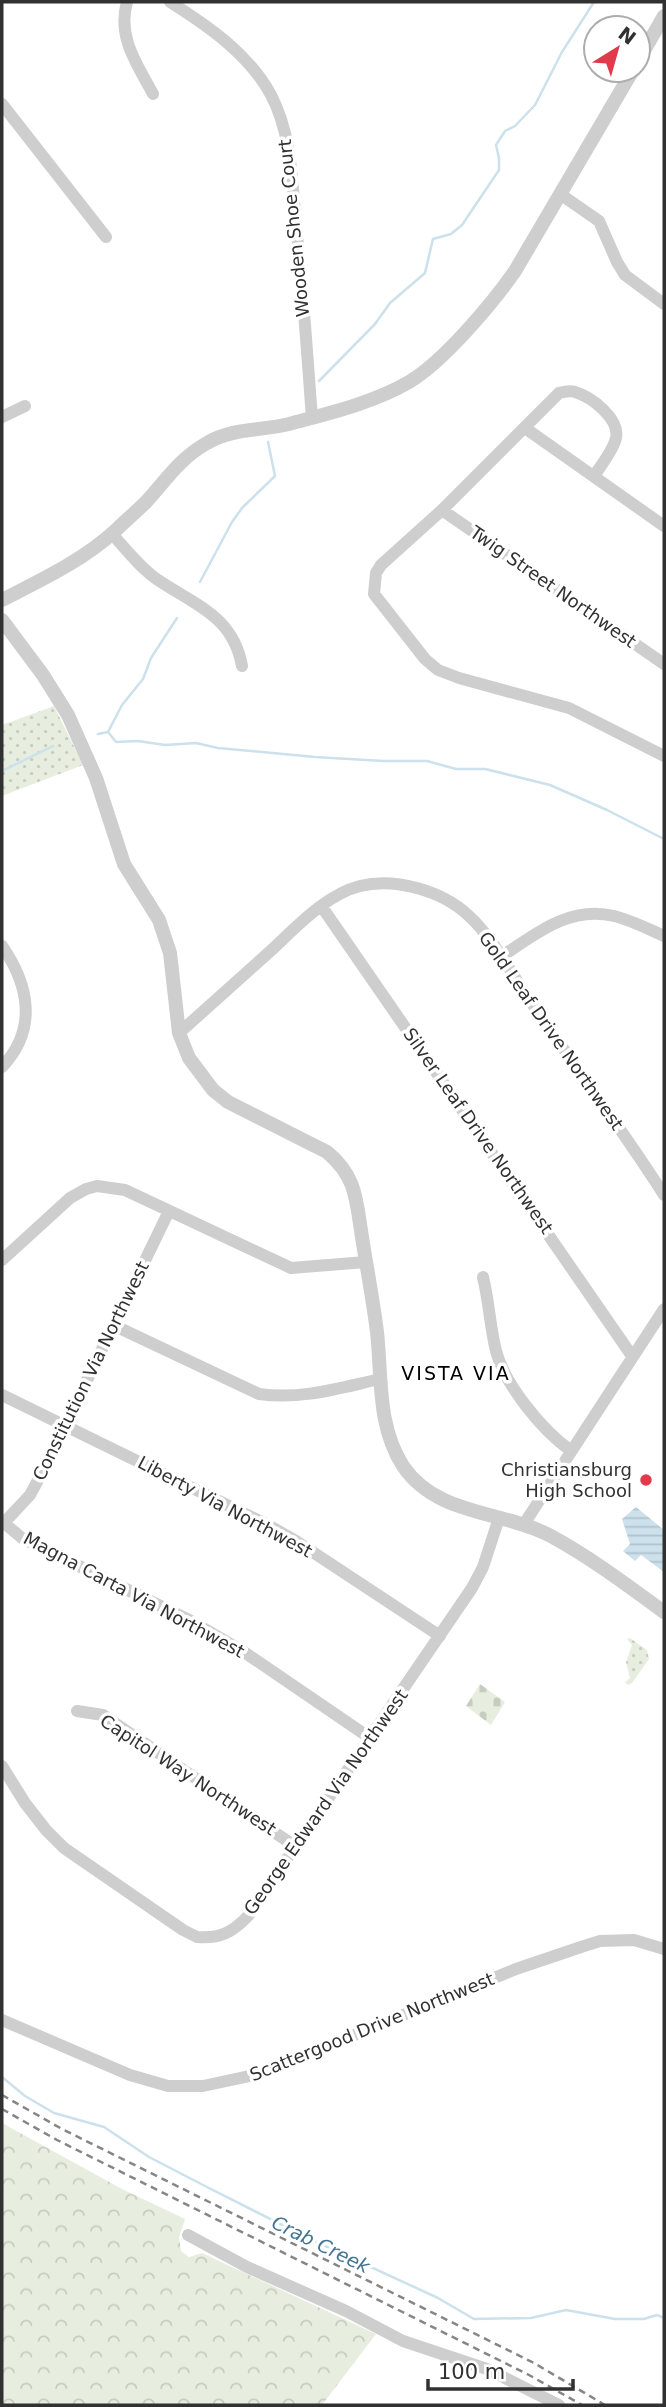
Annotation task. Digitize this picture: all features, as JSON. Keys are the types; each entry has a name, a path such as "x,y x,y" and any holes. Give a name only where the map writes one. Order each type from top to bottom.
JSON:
{"street":[{"path":"127,2 124,33 130,52 153,94"},
{"name":"Wooden Shoe Court","path":"170,2 238,52 258,74 272,96 281,120 290,163 312,418"},
{"path":"652,37 664,16"},
{"path":"2,600 78,559 112,534 146,502 170,471 187,455 208,442 229,433 312,418 387,394 412,380 438,358 497,297 625,84"},
{"path":"2,104 106,237"},
{"path":"560,194 599,221 625,275 664,304"},
{"path":"594,476 615,442 616,428 608,414 579,393 569,391 553,397 442,510 381,565 373,585 374,594 425,659 438,670 450,676 556,703 582,713 664,756"},
{"path":"2,417 25,406"},
{"path":"525,428 664,526"},
{"name":"Twig Street Northwest","path":"442,510 664,664"},
{"path":"112,534 151,574 199,604 221,624 240,652 242,666"},
{"path":"2,620 43,675 68,715 96,778 124,864 159,920 170,953 179,1033 189,1058 213,1090 245,1112 327,1152 349,1175 355,1193 377,1333 385,1424 403,1465 413,1479 442,1501 524,1524 570,1547 664,1612"},
{"name":"Gold Leaf Drive Northwest","path":"179,1033 322,906 340,894 360,886 384,884 418,889 448,900 469,916 488,936 664,1195"},
{"name":"Silver Leaf Drive Northwest","path":"322,906 632,1356"},
{"path":"501,957 546,926 579,915 597,913 616,916 664,936"},
{"path":"2,946 14,963 26,997 22,1032 16,1047 2,1067"},
{"path":"2,1260 70,1198 97,1186 125,1190 291,1268 366,1262"},
{"name":"Constitution Via Northwest","path":"3,1524 30,1495 169,1211"},
{"path":"483,1277 497,1355 508,1378 544,1427 570,1450"},
{"path":"524,1524 664,1309"},
{"path":"113,1325 259,1394 305,1396 380,1380"},
{"name":"Liberty Via Northwest","path":"2,1395 296,1541 440,1636"},
{"name":"George Edward Via Northwest","path":"2,1766 25,1803 64,1848 172,1923 197,1937 225,1935 237,1928 248,1916 440,1636 484,1567 499,1518"},
{"name":"Magna Carta Via Northwest","path":"3,1524 22,1538 191,1621 244,1652 370,1738"},
{"name":"Capitol Way Northwest","path":"77,1712 103,1715 296,1847"},
{"name":"Scattergood Drive Northwest","path":"2,2020 130,2075 168,2086 203,2086 259,2074 516,1969 600,1941 634,1940 664,1949"},
{"path":"187,2235 247,2267 346,2311 403,2341 487,2369 559,2405"}],"green space":[{"path":"54,706 83,765 2,796 2,725"},
{"path":"630,1638 647,1650 649,1659 628,1685 625,1682 630,1678 626,1662 632,1645 627,1639"},
{"path":"480,1684 505,1702 491,1725 466,1706"},
{"path":"2,2123 122,2189 185,2219 179,2237 181,2251 189,2257 202,2253 376,2334 322,2405 2,2405"}],"water":[{"path":"636,1507 664,1530 664,1572 641,1555 635,1561 623,1551 630,1544 622,1519"}],"waterway":[{"path":"319,381 375,324 390,303 425,273 433,239 451,234 462,225 499,170 496,145 505,131 515,126 535,105 562,52 594,2"},
{"path":"200,582 232,522 242,508 275,476 268,442"},
{"path":"108,732 122,705 143,679 151,658 177,618"},
{"path":"108,732 116,742 138,741 165,745 196,743 218,748 315,757 427,761 456,769 485,769 550,785 664,839"},
{"path":"98,734 108,732"},
{"path":"2,771 53,746"},
{"name":"Crab Creek","path":"2,2077 25,2096 54,2113 104,2127 149,2157 310,2239 438,2298 474,2319 531,2318 566,2310 615,2319 644,2319 657,2315 664,2318"}],"railway":[{"path":"2,2095 62,2129 534,2363 605,2405"},
{"path":"2,2109 57,2140 529,2375 582,2405"}],"place":[{"name":"Christiansburg High School","path":"646,1480"}],"district":[{"name":"VISTA VIA","path":"456,1373"}]}
